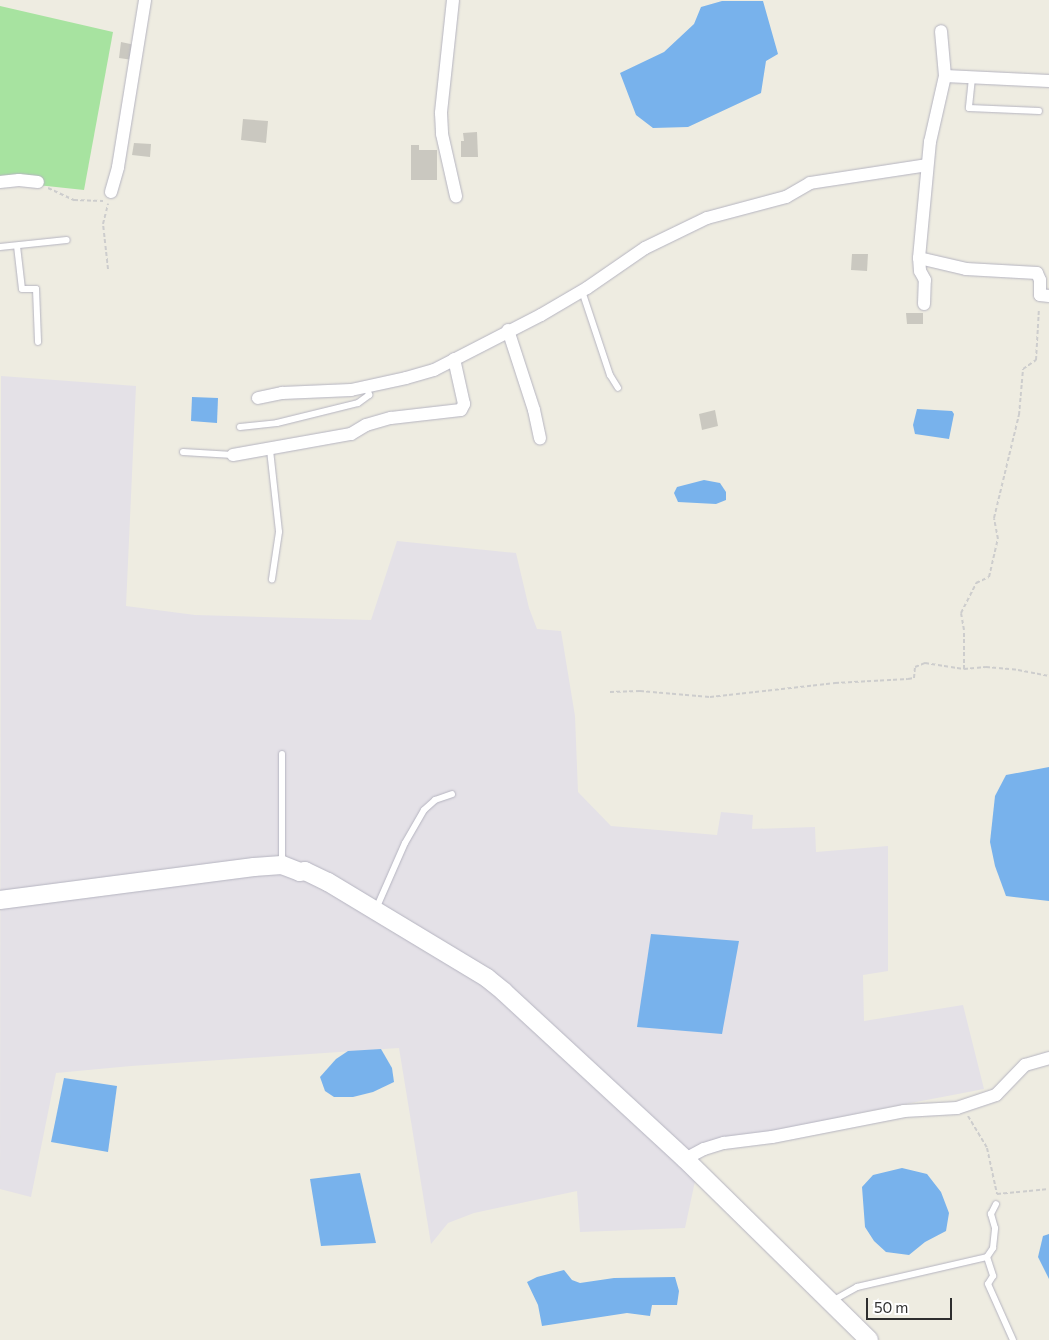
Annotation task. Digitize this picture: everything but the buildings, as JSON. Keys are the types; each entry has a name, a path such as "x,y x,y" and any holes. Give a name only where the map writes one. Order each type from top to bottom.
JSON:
{"street":[{"path":"111,192 118,167 145,0"},
{"path":"453,0 441,114 442,134 456,196"},
{"path":"924,304 925,280 920,271 919,258 927,165 934,122 945,76 941,31"},
{"path":"945,76 1049,81"},
{"path":"258,398 282,393 322,392 368,387 434,370 508,330 541,315 582,291 645,248 707,218 786,197 810,183 927,165"},
{"path":"0,182 19,180 38,182"},
{"path":"919,258 966,268 1037,273 1045,296"},
{"path":"508,330 534,410 540,438"},
{"path":"233,455 270,450 351,434 366,425 391,418 461,410 464,404 454,359"},
{"path":"0,900 254,867 282,866 300,872 305,871 328,882 493,982 684,1159 869,1340"},
{"path":"684,1159 704,1149 724,1143 772,1137 904,1110 957,1108 996,1095 1025,1065 1049,1058"}],"lane":[{"path":"972,78 969,108 1039,111"},
{"path":"0,247 67,240"},
{"path":"17,246 22,290 36,289 38,342"},
{"path":"582,291 610,374 618,388"},
{"path":"240,427 277,423 358,403 369,396 368,387"},
{"path":"270,450 279,532 272,579"},
{"path":"183,452 233,455"},
{"path":"282,754 282,866"},
{"path":"375,910 405,843 424,810 435,800 452,794"},
{"path":"830,1302 857,1286 987,1257 993,1248 994,1228 991,1214 996,1204"},
{"path":"987,1257 994,1276 988,1284 1013,1340"}],"path":[{"path":"38,182 74,200 92,202 109,200 103,224 108,269"},
{"path":"964,669 964,630 961,614 976,583 989,577 998,539 994,518 1020,415 1023,369 1036,360 1036,324 1045,296"},
{"path":"610,692 640,691 710,697 835,683 908,679 914,678 915,667 921,663 964,669 986,667 1049,676"},
{"path":"965,1105 969,1119 987,1148 997,1194 1049,1189"}],"shaded area":[{"path":"1,376 136,386 126,606 195,615 371,620 397,541 516,553 529,608 537,629 561,631 575,716 578,792 611,826 717,835 721,812 753,815 752,829 815,827 816,852 888,846 888,971 863,975 864,1021 963,1005 984,1089 758,1135 712,1151 700,1158 685,1228 580,1232 577,1191 474,1213 448,1223 431,1244 399,1048 131,1066 56,1073 31,1197 0,1189"}],"green space":[{"path":"0,6 113,32 84,190 0,181"}],"water":[{"path":"722,1 763,1 778,54 766,61 761,93 688,127 653,128 636,115 620,73 664,52 694,24 701,7"},
{"path":"192,397 218,398 217,423 191,421"},
{"path":"917,409 952,411 954,414 949,439 915,434 913,425"},
{"path":"704,480 720,483 726,492 726,500 716,504 678,502 674,493 677,487"},
{"path":"1049,767 1049,901 1006,896 995,866 990,842 995,796 1006,775"},
{"path":"651,934 739,941 722,1034 637,1027"},
{"path":"381,1049 392,1068 394,1082 373,1092 353,1097 334,1097 325,1091 320,1077 336,1059 348,1051"},
{"path":"64,1078 117,1086 108,1152 51,1142"},
{"path":"902,1168 927,1174 941,1192 949,1213 946,1231 925,1242 909,1255 886,1252 874,1241 865,1227 862,1187 873,1175"},
{"path":"360,1173 376,1243 321,1246 310,1179"},
{"path":"1049,1234 1049,1279 1038,1257 1043,1236"},
{"path":"564,1270 572,1280 580,1283 614,1278 675,1277 679,1291 677,1305 652,1305 650,1316 627,1313 542,1326 538,1305 527,1282 537,1277"}]}
